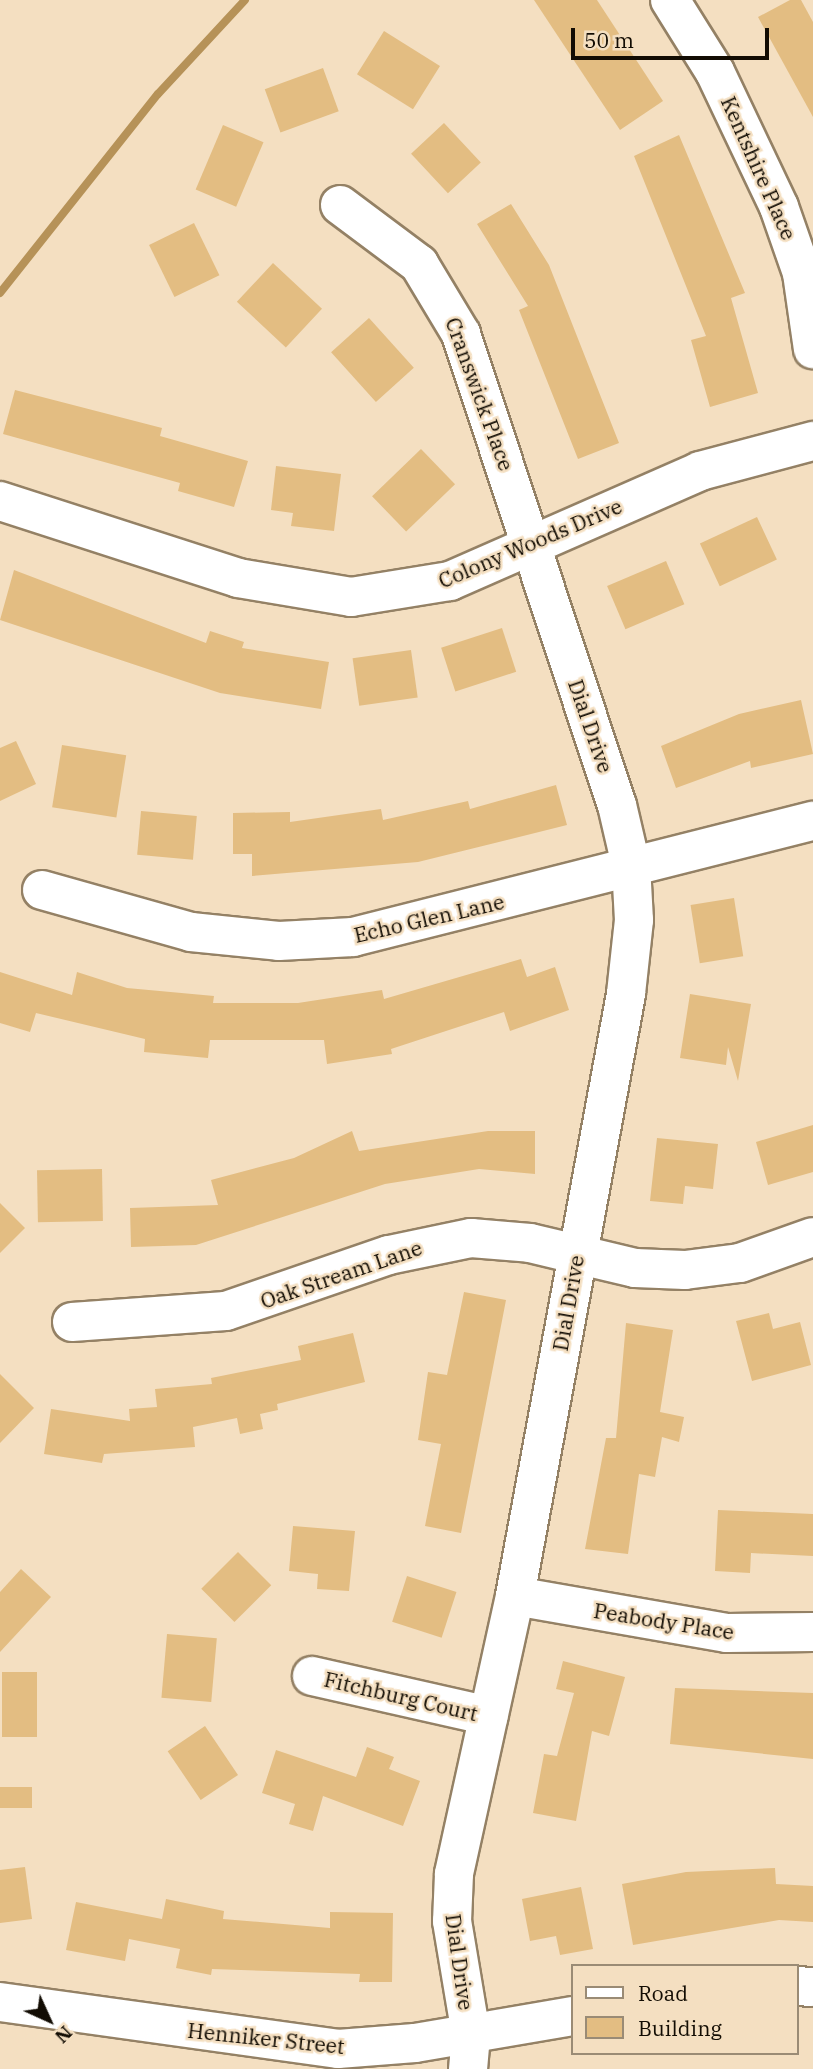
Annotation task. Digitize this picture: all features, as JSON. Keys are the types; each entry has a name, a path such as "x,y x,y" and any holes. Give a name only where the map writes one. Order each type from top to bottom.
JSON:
{"street":[{"name":"Kentshire Place","path":"670,0 715,72 779,207 802,273 813,349"},
{"name":"Cranswick Place","path":"340,205 404,249 449,309 531,544"},
{"name":"Colony Woods Drive","path":"0,501 238,578 318,594 413,591 531,544 700,471 813,441"},
{"name":"Dial Drive","path":"470,2052 452,1899 515,1595 631,960 631,866 617,805 531,544"},
{"name":"Echo Glen Lane","path":"42,890 191,932 313,940 438,920 631,866 813,821"},
{"name":"Oak Stream Lane","path":"72,1322 226,1311 435,1242 498,1239 635,1268 714,1268 813,1237"},
{"name":"Peabody Place","path":"515,1595 727,1633 813,1632"},
{"name":"Fitchburg Court","path":"312,1676 489,1716"},
{"name":"Henniker Street","path":"0,2002 311,2047 470,2052 572,2016"}],"building":[{"path":"534,0 597,0 663,101 620,130"},
{"path":"790,0 801,0 813,22 813,117 758,17"},
{"path":"384,31 440,66 413,109 357,74"},
{"path":"323,68 339,111 280,132 265,89"},
{"path":"444,123 481,162 448,193 411,154"},
{"path":"223,125 264,142 236,207 196,189"},
{"path":"679,135 745,293 731,298 758,393 710,407 691,340 706,336 634,156"},
{"path":"511,204 549,265 619,443 578,459 519,310 528,306 477,224"},
{"path":"194,223 219,275 174,297 149,245"},
{"path":"273,263 322,309 286,347 237,302"},
{"path":"369,318 414,368 376,402 331,352"},
{"path":"15,390 162,428 160,436 248,461 234,507 178,491 180,483 3,434"},
{"path":"421,449 455,484 406,531 372,496"},
{"path":"276,466 341,474 334,531 291,526 293,513 271,510"},
{"path":"757,517 777,560 720,586 700,544"},
{"path":"666,561 684,604 625,629 607,586"},
{"path":"14,570 206,643 210,631 244,642 242,648 329,662 321,709 220,693 0,620"},
{"path":"502,628 516,672 455,692 441,648"},
{"path":"411,650 418,698 359,706 353,658"},
{"path":"801,700 813,754 751,768 750,761 676,788 661,746 739,714"},
{"path":"16,741 36,784 0,801 0,748"},
{"path":"62,745 126,755 116,817 52,807"},
{"path":"556,785 567,825 418,862 252,876 252,854 233,854 233,813 290,812 290,822 381,809 383,820 468,801 470,809"},
{"path":"141,811 197,816 193,860 137,855"},
{"path":"734,898 743,956 700,963 691,905"},
{"path":"521,959 527,977 555,967 569,1010 510,1031 504,1012 391,1049 392,1054 327,1064 324,1040 210,1040 208,1058 144,1052 145,1039 36,1013 30,1032 0,1023 0,972 72,995 77,972 127,988 214,996 213,1003 298,1003 382,990 384,999"},
{"path":"690,994 751,1004 738,1081 728,1047 726,1065 680,1058"},
{"path":"813,1125 813,1172 768,1185 756,1142"},
{"path":"352,1131 359,1151 488,1131 535,1131 535,1174 479,1169 385,1184 196,1245 131,1247 130,1208 218,1205 211,1180 294,1158"},
{"path":"657,1138 718,1144 713,1189 685,1186 683,1204 650,1201"},
{"path":"102,1169 103,1221 38,1222 37,1170"},
{"path":"0,1203 25,1228 0,1253"},
{"path":"464,1292 506,1300 461,1533 425,1526 441,1444 418,1440 428,1372 447,1375"},
{"path":"769,1313 773,1329 800,1322 811,1365 752,1381 736,1321"},
{"path":"626,1323 673,1330 660,1412 684,1417 679,1442 662,1437 655,1477 639,1474 628,1554 585,1549 606,1438 616,1438"},
{"path":"353,1333 365,1382 277,1404 278,1410 260,1414 263,1429 240,1434 237,1418 193,1427 195,1447 104,1454 102,1463 44,1454 51,1409 130,1421 129,1409 157,1407 155,1389 212,1384 211,1378 301,1360 298,1346"},
{"path":"0,1374 34,1408 0,1443"},
{"path":"718,1510 813,1514 813,1556 751,1553 750,1573 715,1571"},
{"path":"293,1526 355,1531 349,1591 317,1589 318,1574 289,1571"},
{"path":"238,1552 271,1585 234,1622 201,1589"},
{"path":"21,1569 51,1597 0,1652 0,1592"},
{"path":"407,1576 456,1592 442,1638 392,1622"},
{"path":"167,1634 217,1638 211,1702 161,1698"},
{"path":"563,1661 625,1677 609,1736 592,1731 576,1821 533,1813 544,1754 557,1756 574,1693 556,1689"},
{"path":"2,1672 37,1672 37,1737 2,1737"},
{"path":"675,1688 813,1693 813,1759 670,1744"},
{"path":"205,1726 238,1775 201,1800 168,1751"},
{"path":"367,1747 394,1757 389,1769 420,1781 403,1826 323,1796 313,1831 289,1824 295,1804 262,1793 276,1750 356,1777"},
{"path":"0,1787 32,1787 32,1808 0,1808"},
{"path":"25,1867 32,1919 0,1923 0,1870"},
{"path":"775,1868 776,1884 813,1886 813,1922 779,1920 633,1945 622,1884 686,1872"},
{"path":"581,1887 593,1949 560,1955 556,1936 530,1941 522,1899"},
{"path":"166,1899 224,1911 223,1919 330,1928 330,1912 393,1913 392,1982 359,1982 360,1974 212,1969 211,1975 176,1968 180,1949 129,1939 125,1961 66,1950 76,1902 162,1919"}],"waterway":[{"path":"0,293 158,94 245,0"}]}
